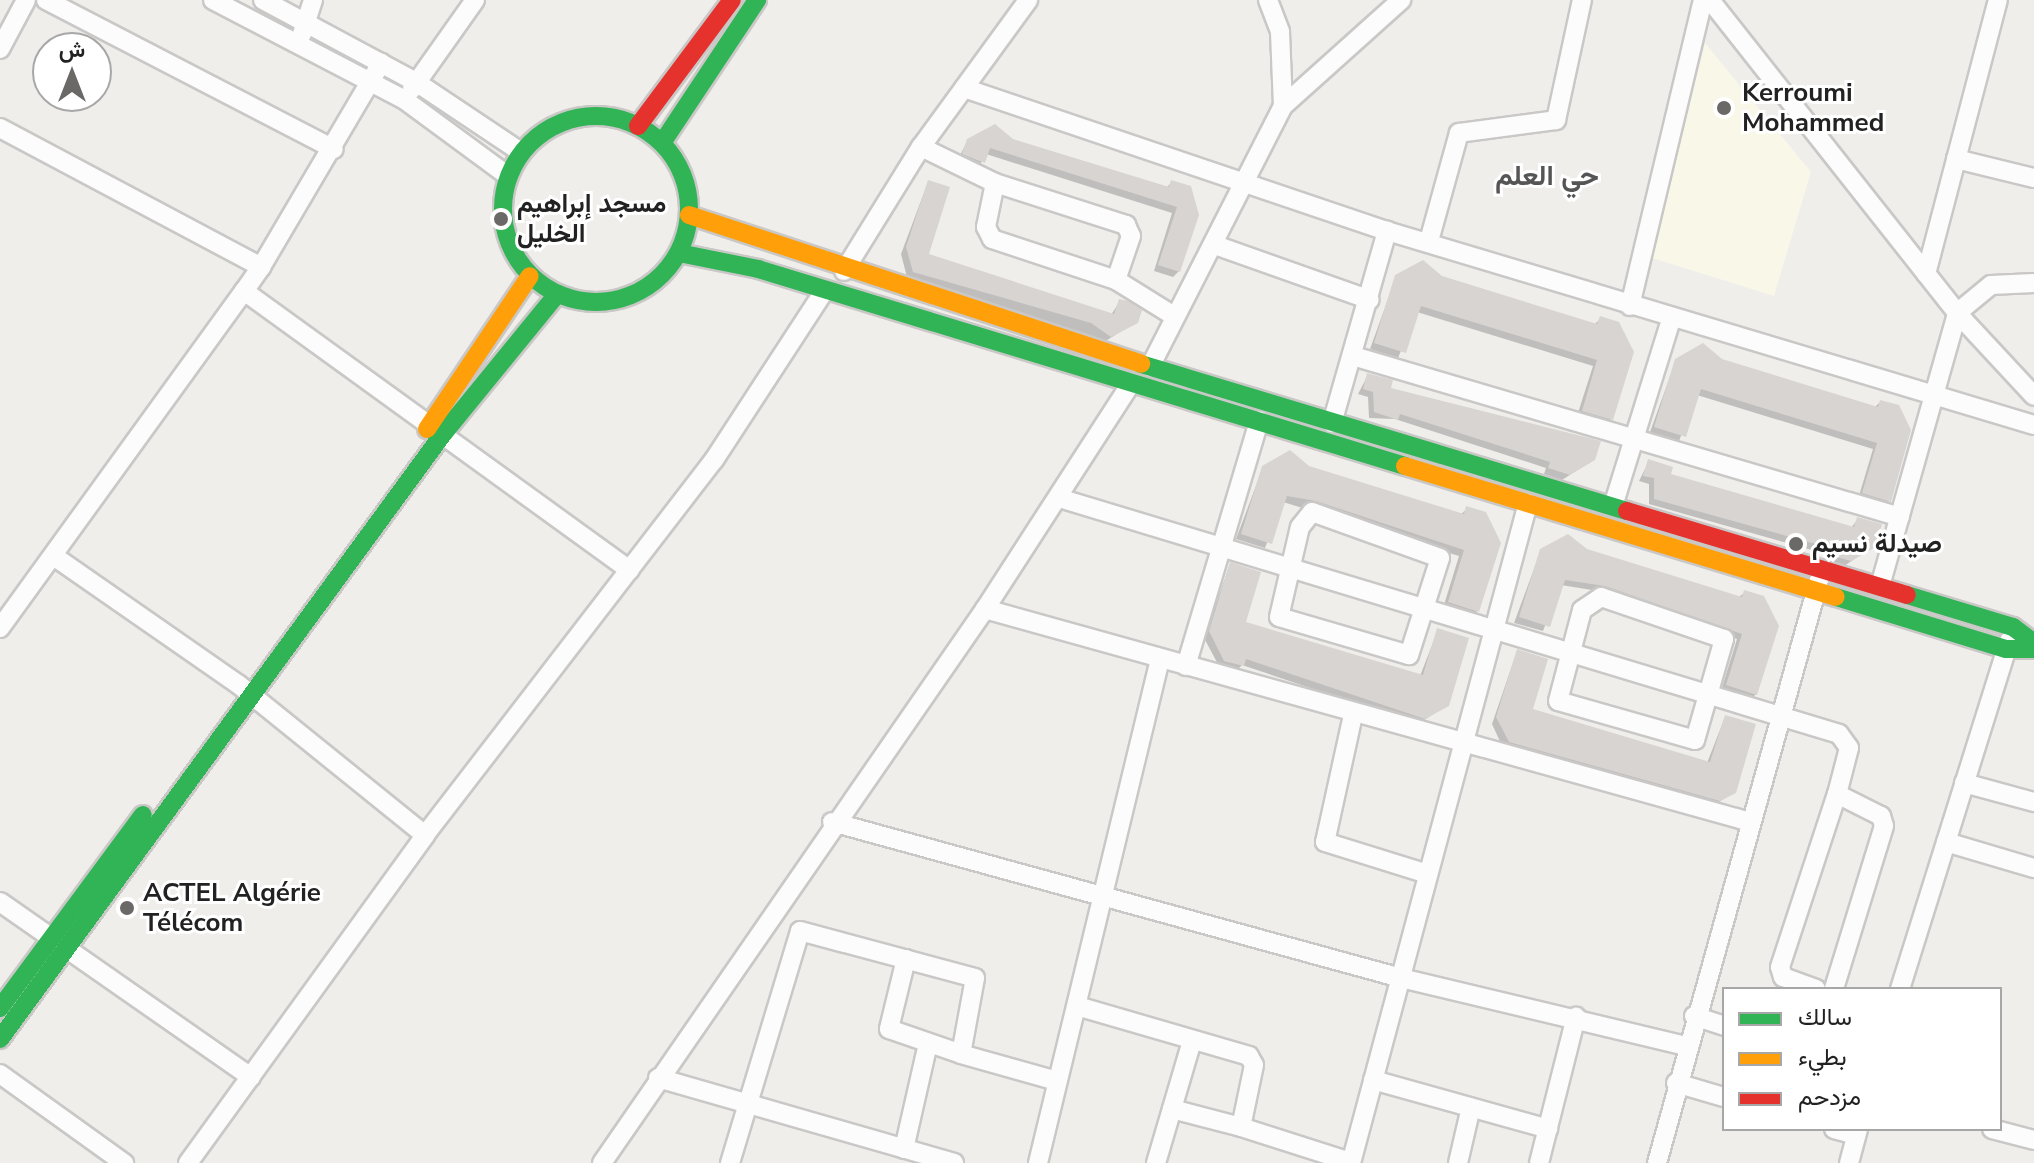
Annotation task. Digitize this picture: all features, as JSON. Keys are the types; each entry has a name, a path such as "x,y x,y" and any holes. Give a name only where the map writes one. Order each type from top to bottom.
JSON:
{"street":[{"path":"0,49 26,0"},
{"path":"46,0 334,149"},
{"path":"213,0 405,100 508,176"},
{"path":"263,0 416,82 521,152"},
{"path":"298,44 313,0"},
{"path":"405,100 475,0"},
{"path":"638,126 732,0"},
{"path":"662,143 757,0"},
{"path":"844,271 921,147 1028,0"},
{"path":"1268,0 1280,32 1283,106"},
{"path":"1150,367 1174,316 1215,245 1241,177 1283,106 1401,0"},
{"path":"1429,241 1459,133 1556,120 1582,0"},
{"path":"1630,306 1703,0"},
{"path":"1710,0 1957,313 2034,396"},
{"path":"1926,274 1998,0"},
{"path":"0,628 55,557 261,267 334,149 381,63"},
{"path":"964,88 1241,177 1387,231 1429,241 1671,320 1938,391 2034,425"},
{"path":"575,118 638,126 662,143 683,177 689,215 679,253 662,276 612,302 557,294 530,276 504,229 508,176 521,152 545,130 575,118"},
{"path":"0,128 261,267"},
{"path":"921,147 995,183 1129,227 1116,280"},
{"path":"1956,159 2034,178"},
{"path":"995,183 986,227 992,239 1116,280 1174,316"},
{"path":"689,215 844,271 1150,367 2013,627 2034,643"},
{"path":"1332,423 1370,300 1387,231"},
{"path":"1215,245 1370,300"},
{"path":"679,253 824,291 2006,649 2034,649"},
{"path":"0,1039 58,945 437,429 530,276"},
{"path":"1880,586 1938,391 1957,313 1991,285 2034,283"},
{"path":"244,291 630,570"},
{"path":"188,1163 425,835 714,460 824,291"},
{"path":"437,429 557,294"},
{"path":"1613,506 1671,320"},
{"path":"1353,356 1900,517"},
{"path":"602,1163 832,822 985,609 1131,383"},
{"path":"1186,666 1259,421"},
{"path":"1560,513 1566,493"},
{"path":"1059,498 1494,627 1569,655 1778,716 1848,742 1837,794 1780,967 1783,977 1810,987"},
{"path":"1172,1109 1351,1162 1528,503"},
{"path":"1330,515 1436,553 1428,607 1409,655 1391,655 1279,617 1289,566 1303,518 1330,515"},
{"path":"55,557 245,690 425,835"},
{"path":"1657,1163 1747,821 1814,591 1824,569"},
{"path":"1601,597 1724,639 1697,737 1680,741 1561,704 1569,655 1586,603 1601,597"},
{"path":"985,609 1353,715 1747,821"},
{"path":"1901,987 2013,627"},
{"path":"1038,1163 1107,894 1160,659"},
{"path":"1353,715 1325,842 1428,874"},
{"path":"1964,783 2034,802"},
{"path":"1835,987 1884,826 1881,816 1837,794"},
{"path":"832,822 1107,894 1401,978 1576,1017 1686,1046"},
{"path":"1946,842 2034,868"},
{"path":"0,902 251,1077"},
{"path":"764,921 978,982 961,1054"},
{"path":"730,1163 744,1106 800,931"},
{"path":"0,1008 58,945"},
{"path":"906,959 888,1026 961,1054 1057,1081"},
{"path":"1077,1006 1252,1058 1241,1127"},
{"path":"1694,1016 1722,1025"},
{"path":"1539,1163 1576,1017"},
{"path":"1156,1163 1192,1041"},
{"path":"904,1149 928,1043"},
{"path":"0,1074 124,1163"},
{"path":"658,1078 744,1106 954,1163"},
{"path":"1373,1080 1548,1129"},
{"path":"1676,1083 1722,1096"},
{"path":"1458,1163 1471,1107"},
{"path":"2000,1131 2034,1140"},
{"path":"1849,1163 1857,1132"}],"shaded area":[{"name":"Kerroumi Mohammed","path":"1705,43 1811,172 1774,296 1652,258"}],"building":[{"path":"995,124 1013,139 1169,187 1171,180 1191,186 1199,215 1180,272 1158,265 1177,207 990,148 985,163 962,154 967,139"},
{"path":"928,180 950,187 929,254 1114,314 1119,299 1128,301 1142,310 1138,323 1111,337 1091,323 913,272 906,247"},
{"path":"1423,260 1442,276 1597,324 1600,316 1619,322 1634,352 1613,420 1582,411 1597,360 1421,306 1406,353 1374,343 1395,275"},
{"path":"1703,343 1722,359 1878,407 1880,400 1899,405 1911,430 1891,502 1862,493 1877,443 1701,389 1686,437 1654,427 1675,359"},
{"path":"1367,373 1393,380 1391,388 1601,441 1595,460 1570,475 1548,468 1550,462 1400,414 1398,420 1374,412 1373,392 1363,389"},
{"path":"1290,450 1309,466 1464,514 1466,506 1486,512 1501,543 1479,612 1448,602 1464,550 1316,501 1287,496 1272,544 1241,534 1262,466"},
{"path":"1648,459 1673,467 1671,474 1854,527 1857,517 1882,524 1876,547 1851,561 1829,555 1830,548 1654,499 1654,478 1643,476"},
{"path":"1568,534 1587,549 1742,597 1744,590 1764,596 1779,626 1757,695 1726,685 1742,634 1605,586 1565,580 1550,627 1519,617 1540,549"},
{"path":"1230,562 1261,572 1246,622 1423,675 1437,628 1469,638 1449,706 1425,719 1246,659 1244,666 1224,661 1209,631"},
{"path":"1517,649 1548,659 1533,709 1710,762 1725,715 1756,724 1736,793 1720,801 1509,742 1496,717"}],"traffic: fast":[{"path":"662,143 757,0"},
{"path":"596,116 632,123 662,143 682,173 689,209 682,245 662,275 632,295 596,302 560,295 530,275 510,245 503,209 510,173 530,143 560,123 596,116"},
{"path":"679,253 758,269 1405,466"},
{"path":"0,1039 443,434 557,294"},
{"path":"1141,364 1627,511"},
{"path":"1907,595 2013,627 2034,643"},
{"path":"1836,597 2006,649 2034,649"},
{"path":"0,1008 143,815"}],"traffic: slow":[{"path":"689,215 1141,364"},
{"path":"427,429 530,276"},
{"path":"1405,466 1836,597"}],"traffic: jam":[{"path":"638,126 732,0"},
{"path":"1627,511 1907,595"}],"place":[{"name":"Kerroumi Mohammed","path":"1724,108"},
{"name":"مسجد إبراهيم الخليل","path":"501,219"},
{"name":"صيدلة نسيم","path":"1796,544"},
{"name":"ACTEL Algérie Télécom","path":"127,908"}],"district":[{"name":"حي العلم","path":"1547,176"}]}
